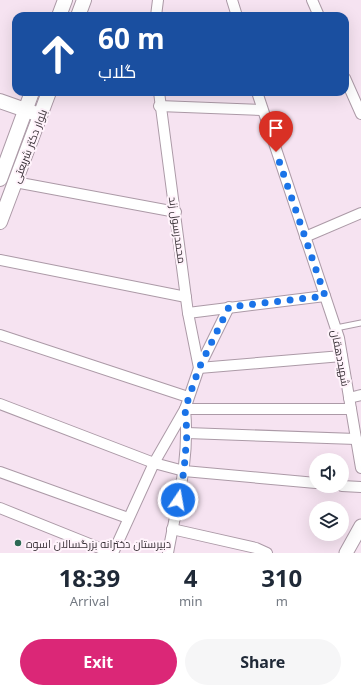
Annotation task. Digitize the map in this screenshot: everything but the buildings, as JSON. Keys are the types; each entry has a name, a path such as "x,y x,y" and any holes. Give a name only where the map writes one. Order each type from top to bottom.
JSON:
{"main road":[{"path":"61,12 65,0"},
{"path":"80,12 84,0"},
{"path":"0,178 31,96"},
{"name":"بلوار دکتر شریعتی","path":"0,222 47,96"},
{"path":"0,101 40,115"}],"street":[{"path":"156,12 158,0"},
{"path":"232,0 236,12"},
{"path":"312,0 316,12"},
{"path":"349,87 361,113"},
{"name":"محمدرسول زند","path":"158,96 176,212 188,313 199,368"},
{"name":"شهیددهقان","path":"258,96 336,328 357,436 361,468"},
{"path":"159,106 262,110"},
{"path":"15,182 176,212"},
{"path":"305,237 361,213"},
{"path":"0,260 186,297"},
{"path":"188,313 325,296"},
{"path":"0,508 112,553 154,464 185,409 199,368 229,307"},
{"path":"0,335 188,397"},
{"path":"199,368 342,356"},
{"path":"349,398 361,395"},
{"path":"0,404 154,464 184,471 309,482"},
{"path":"185,409 351,409"},
{"path":"168,553 184,471 187,433 185,409"},
{"path":"187,433 357,436"},
{"path":"0,472 128,518"},
{"path":"349,486 361,487"},
{"path":"172,529 256,548 267,553"},
{"path":"346,553 359,533"}],"lane":[{"path":"336,328 361,323"}],"place":[{"name":"دبیرستان دخترانه بزرگسالان اسوه","path":"18,543"}],"route":[{"path":"178,500 184,471 187,433 185,409 188,397 199,368 229,307 325,296 276,152"}]}
